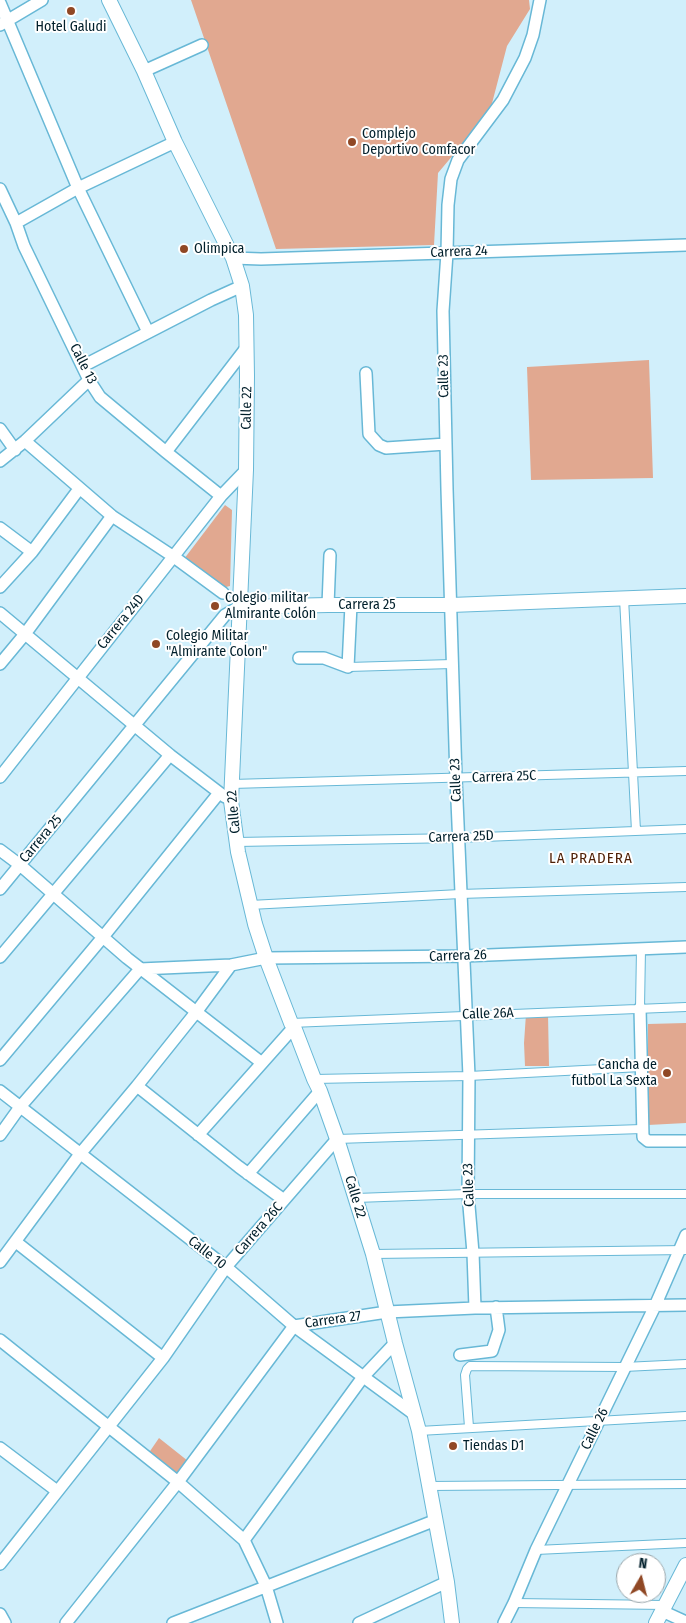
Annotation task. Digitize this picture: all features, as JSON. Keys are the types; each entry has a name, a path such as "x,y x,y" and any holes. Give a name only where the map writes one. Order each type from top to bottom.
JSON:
{"street":[{"path":"4,22 42,0"},
{"name":"Calle 22","path":"109,0 144,70 175,142 233,258 242,286 246,315 248,376 246,470 231,801 237,842 250,905 266,958 337,1139 373,1254 419,1431 447,1582 452,1623"},
{"name":"Calle 23","path":"474,1308 473,1253 468,1194 469,1076 460,894 446,444 443,311 448,205 451,179 458,160 503,100 525,58 533,35 540,0"},
{"path":"0,3 4,22 78,188 148,332"},
{"path":"144,70 202,45"},
{"path":"16,223 78,188 175,142"},
{"name":"Calle 13","path":"0,189 16,223 24,246 89,380 100,397 221,496"},
{"name":"Carrera 24","path":"233,258 262,259 686,245"},
{"path":"83,366 242,286"},
{"path":"166,452 246,348"},
{"path":"366,373 369,434 379,445 386,448 446,444"},
{"path":"0,461 25,442 89,380"},
{"path":"0,429 15,450"},
{"path":"25,442 112,516 174,557 223,593"},
{"name":"Carrera 24D","path":"0,777 221,496 246,470"},
{"path":"0,587 32,552 79,489"},
{"path":"0,664 25,634 112,516"},
{"path":"0,528 32,552"},
{"path":"328,605 330,555"},
{"name":"Carrera 25","path":"0,889 224,615 239,607 451,605 686,596"},
{"path":"624,598 636,831"},
{"path":"348,667 351,605"},
{"path":"0,612 170,755 231,801"},
{"path":"299,658 324,658 348,667 452,664"},
{"path":"0,957 170,755"},
{"name":"Carrera 25C","path":"232,784 686,771"},
{"path":"0,1060 103,937 219,792"},
{"name":"Carrera 25D","path":"237,842 458,838 686,829"},
{"path":"0,850 20,865 140,969 197,1011 262,1063"},
{"path":"250,905 460,894 686,887"},
{"name":"Carrera 26","path":"140,969 231,965 266,958 464,956 686,947"},
{"path":"641,948 640,1008 643,1137 648,1141 686,1141"},
{"path":"0,1262 80,1154 197,1011 231,965"},
{"path":"0,1135 20,1107 140,969"},
{"name":"Calle 26A","path":"292,1025 466,1015 686,1007"},
{"path":"198,1135 262,1063 292,1025"},
{"path":"248,1174 317,1085 641,1067"},
{"path":"137,1086 248,1174 284,1200"},
{"name":"Calle 10","path":"0,1091 226,1267 294,1326 414,1414"},
{"path":"337,1139 642,1129"},
{"name":"Carrera 26C","path":"0,1564 163,1358 226,1267 337,1139"},
{"path":"356,1198 468,1194 686,1194"},
{"name":"Calle 26","path":"504,1623 536,1550 682,1251 686,1234"},
{"path":"16,1242 163,1358"},
{"path":"373,1254 682,1251"},
{"name":"Carrera 27","path":"66,1623 178,1482 294,1326 387,1312 496,1307 686,1305"},
{"path":"460,1354 492,1351 499,1330 496,1307"},
{"path":"0,1340 178,1482 244,1540 266,1586 277,1623"},
{"path":"244,1540 364,1377 395,1343"},
{"path":"470,1427 466,1375 467,1369 470,1366 624,1367 686,1364"},
{"path":"419,1431 686,1416"},
{"path":"0,1448 57,1491"},
{"path":"428,1486 686,1484"},
{"path":"173,1623 436,1520"},
{"path":"536,1550 686,1543"},
{"path":"661,1613 686,1565"},
{"path":"359,1623 447,1582"},
{"path":"514,1603 661,1613 686,1622"},
{"path":"0,1614 5,1623"}],"shaded area":[{"name":"Complejo Deportivo Comfacor","path":"191,0 529,0 530,9 507,46 490,111 438,173 434,245 276,249"},
{"path":"649,360 653,478 531,480 527,367"},
{"path":"225,505 232,510 230,586 222,588 184,559"},
{"path":"526,1014 548,1014 549,1066 525,1066"},
{"name":"Cancha de futbol La Sexta","path":"686,1023 686,1123 648,1125 648,1024"},
{"path":"159,1438 188,1461 178,1475 148,1454"}],"place":[{"name":"Hotel Galudi","path":"71,11"},
{"name":"Complejo Deportivo Comfacor","path":"352,142"},
{"name":"Olimpica","path":"184,249"},
{"name":"Colegio militar Almirante Colón","path":"215,606"},
{"name":"Colegio Militar \"Almirante Colon\"","path":"156,644"},
{"name":"Cancha de futbol La Sexta","path":"667,1073"},
{"name":"Tiendas D1","path":"453,1446"}],"district":[{"name":"LA PRADERA","path":"591,859"}]}
